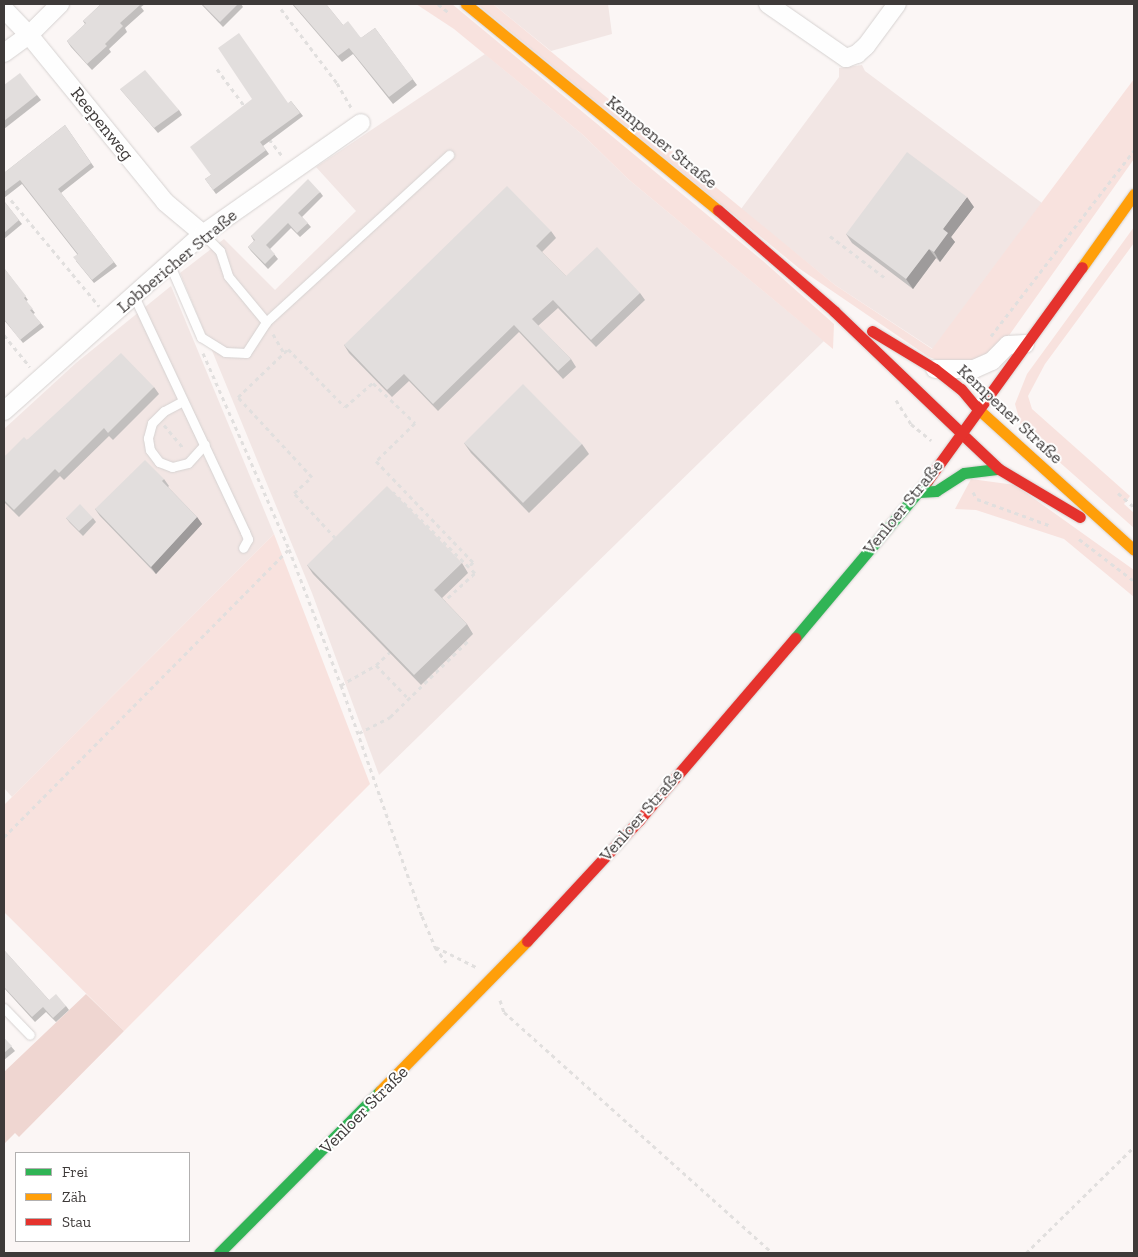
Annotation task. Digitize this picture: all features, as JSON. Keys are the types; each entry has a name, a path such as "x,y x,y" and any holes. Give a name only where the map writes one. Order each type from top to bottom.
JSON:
{"main road":[{"name":"Kempener Straße","path":"466,4 697,192 834,310 999,469 1125,542"},
{"name":"Venloer Straße","path":"220,1253 384,1090 606,856 919,492 1134,194"},
{"name":"Kempener Straße","path":"834,310 935,369 960,389 978,409 1134,550"},
{"path":"919,492 936,491 964,473 999,469"}],"street":[{"path":"4,53 29,35 60,4"},
{"path":"768,4 846,58 857,54 866,46 897,4"},
{"name":"Reepenweg","path":"4,9 29,35 165,202 203,234"},
{"name":"Lobbericher Straße","path":"4,411 203,234 361,123"},
{"path":"935,369 974,369 992,361 1008,345 1025,344"}],"lane":[{"path":"169,263 201,337 225,352 246,353 266,322 449,155"},
{"path":"203,234 220,251 228,276 266,322"},
{"path":"134,296 248,539 243,548"},
{"path":"183,400 158,417 148,438 150,450 159,462 172,467 193,459 205,444"},
{"path":"4,1008 30,1035"}],"path":[{"path":"438,4 453,16"},
{"path":"281,10 337,83 361,123"},
{"path":"216,69 251,114"},
{"path":"268,136 293,170"},
{"path":"988,340 1134,150"},
{"path":"11,200 108,318"},
{"path":"830,236 884,277"},
{"path":"266,322 284,353"},
{"path":"4,335 40,379"},
{"path":"198,343 289,549 359,733 428,932 446,962"},
{"path":"440,606 475,573 393,492 340,544 294,493 312,477 238,397 288,349 345,407 373,383 415,423 376,461 473,562 469,567"},
{"path":"894,397 911,424 934,442 945,456"},
{"path":"158,417 193,459"},
{"path":"964,473 977,500 1056,528"},
{"path":"1118,493 1134,507"},
{"path":"1073,535 1134,581"},
{"path":"4,837 289,549"},
{"path":"359,733 390,717 468,641"},
{"path":"341,685 376,666 397,646"},
{"path":"376,666 409,698"},
{"path":"504,1012 773,1253"},
{"path":"1026,1253 1134,1147"}],"shaded area":[{"path":"416,4 452,4 763,261 834,324 833,349 628,179 583,135 454,29"},
{"path":"477,4 493,4 835,285 932,349 1134,79 1134,159 1005,341 991,355 976,361 950,365 929,357 800,269"},
{"path":"493,4 608,4 612,34 551,51"},
{"path":"485,54 583,135 628,179 824,341 379,775 312,593 180,273 224,239 275,290 356,211 316,167"},
{"path":"862,65 865,71 1042,203 933,349 835,285 741,209 839,77 839,68"},
{"path":"1134,227 1134,243 1045,364 1028,396 1032,409 1130,496 1124,504 1134,513 1134,528 1022,429 1015,404 1027,374"},
{"path":"171,286 274,534 12,797 4,788 4,429 76,363"},
{"path":"971,479 1015,485 1134,570 1134,597 1064,539 976,510 955,509"},
{"path":"274,534 370,784 124,1031 4,912 4,805"},
{"path":"86,994 124,1031 19,1137 15,1133 4,1144 4,1072"}],"building":[{"path":"101,4 140,5 120,23 123,26 105,44 107,46 87,64 67,41 86,23 83,21"},
{"path":"202,4 238,4 220,22"},
{"path":"293,4 326,4 343,25 348,21 361,38 375,28 413,79 389,97 349,48 338,56"},
{"path":"239,33 288,103 291,101 300,113 260,142 266,150 213,190 205,179 211,175 190,147 252,99 218,48"},
{"path":"145,70 179,110 154,128 120,89"},
{"path":"20,73 37,95 4,121 4,85"},
{"path":"65,125 91,163 58,189 114,262 92,280 73,257 78,254 20,180 4,192 4,173"},
{"path":"907,152 967,197 943,229 948,233 934,252 929,249 906,279 846,234"},
{"path":"308,179 320,192 298,213 308,223 297,233 288,223 266,245 275,254 265,264 248,247 255,240 251,236"},
{"path":"507,186 551,231 536,246 566,276 597,247 640,293 591,340 553,300 532,319 571,359 558,371 514,325 433,404 404,374 387,390 344,345"},
{"path":"4,201 19,220 4,233"},
{"path":"4,268 26,296 24,298 33,309 30,310 41,323 20,340 4,319"},
{"path":"121,353 154,387 108,433 104,428 59,473 55,469 14,510 4,500 4,457 24,437 27,440"},
{"path":"523,384 582,444 523,503 464,443"},
{"path":"145,460 164,479 162,481 197,517 151,567 95,509"},
{"path":"387,486 462,563 434,590 467,624 414,675 307,565"},
{"path":"80,504 93,518 79,531 66,518"},
{"path":"4,950 49,1000 56,994 66,1006 53,1018 43,1007 32,1017 4,987"},
{"path":"4,1038 12,1046 4,1053"}],"traffic: fast":[{"path":"919,492 936,491 964,473 999,469"},
{"path":"795,638 927,481"},
{"path":"219,1253 380,1091"}],"traffic: slow":[{"path":"466,4 718,210"},
{"path":"1082,267 1134,194"},
{"path":"978,409 1134,550"},
{"path":"380,1091 527,941"}],"traffic: jam":[{"path":"718,210 834,311 961,433"},
{"path":"927,481 1082,267"},
{"path":"872,331 935,369 961,389 978,409"},
{"path":"961,433 999,469 1080,517"},
{"path":"527,941 639,820 795,638"}]}
